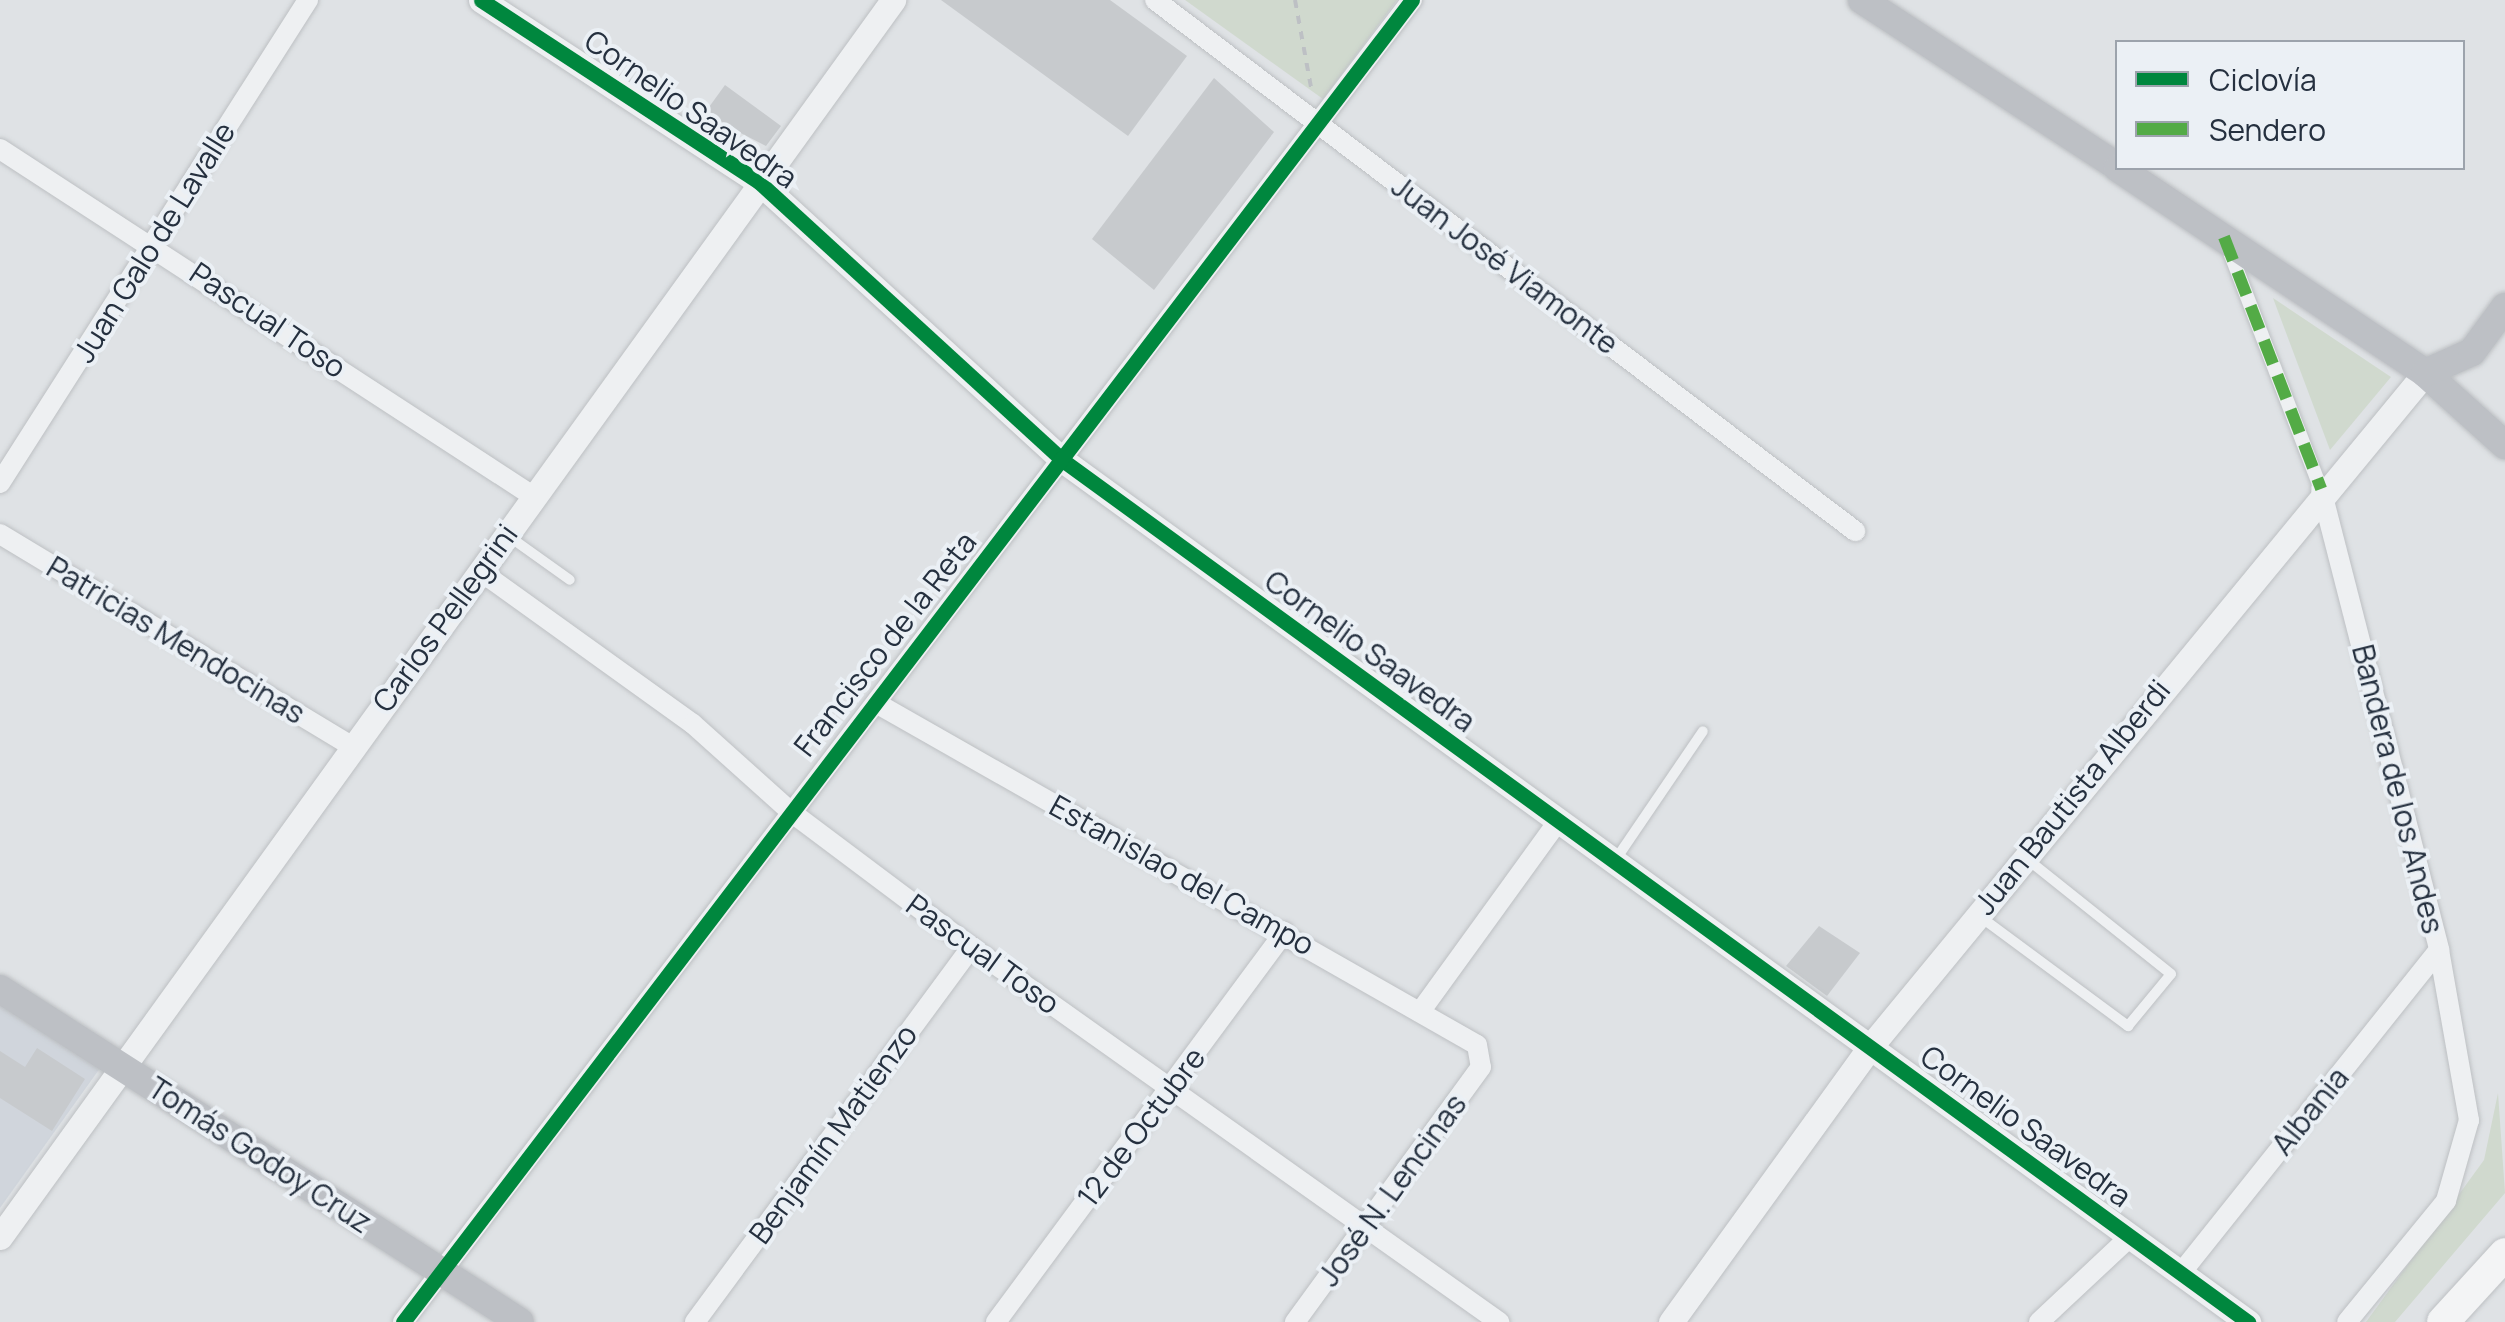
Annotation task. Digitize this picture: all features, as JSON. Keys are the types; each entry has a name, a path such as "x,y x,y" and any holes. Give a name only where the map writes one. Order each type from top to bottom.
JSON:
{"highway":[{"path":"2443,1322 2505,1254"}],"main road":[{"path":"1862,0 2115,165"},
{"path":"2123,170 2425,373 2505,445"},
{"name":"Juan Bautista Alberdi","path":"2425,373 2472,352 2505,306"},
{"name":"Tomás Godoy Cruz","path":"0,989 520,1322"}],"street":[{"name":"Juan Galo de Lavalle","path":"0,484 308,0"},
{"name":"Cornelio Saavedra","path":"480,0 760,182 1062,460 2248,1322"},
{"name":"Carlos Pellegrini","path":"0,1237 893,0"},
{"name":"Juan José Viamonte","path":"1155,0 1855,531"},
{"name":"Francisco de la Reta","path":"403,1322 1412,0"},
{"name":"Pascual Toso","path":"0,149 153,244 533,496"},
{"name":"Bandera de los Andes","path":"2224,237 2321,489 2439,950 2466,1084 2462,1161 2425,1231 2347,1322"},
{"name":"Juan Bautista Alberdi","path":"1671,1322 1870,1046 2321,489 2425,373"},
{"name":"Patricias Mendocinas","path":"0,534 352,746"},
{"name":"Pascual Toso","path":"480,571 693,724 791,812 971,947 1499,1322"},
{"name":"Estanislao del Campo","path":"876,703 1286,932 1420,1012 1482,1055"},
{"path":"1420,1012 1557,823"},
{"name":"12 de Octubre","path":"996,1322 1286,932"},
{"name":"Benjamín Matienzo","path":"695,1322 971,947"},
{"name":"Albania","path":"2181,1273 2439,950"},
{"name":"José N. Lencinas","path":"1295,1322 1482,1055"},
{"path":"2039,1322 2131,1236"}],"lane":[{"path":"506,535 570,580"},
{"path":"1614,863 1704,731"},
{"path":"1978,914 2128,1026 2171,974 2024,856"}],"path":[{"path":"1295,0 1317,122"}],"shaded area":[{"path":"1185,0 1397,0 1323,99"},
{"path":"2273,298 2391,377 2330,450"},
{"path":"0,999 103,1064 0,1208"},
{"path":"2498,1093 2505,1193 2395,1322 2366,1322 2484,1160"}],"building":[{"path":"941,0 1110,0 1187,56 1128,136"},
{"path":"1214,78 1274,132 1154,290 1092,239"},
{"path":"725,85 781,126 766,146 704,114"},
{"path":"1819,926 1860,953 1827,996 1786,966"},
{"path":"37,1048 85,1079 52,1131 0,1098 0,1051 25,1067"}],"marked path":[{"path":"2224,237 2321,489"}],"cycle path":[{"path":"481,0 759,182 1061,459 2248,1322"},
{"path":"403,1322 1412,0"}]}
